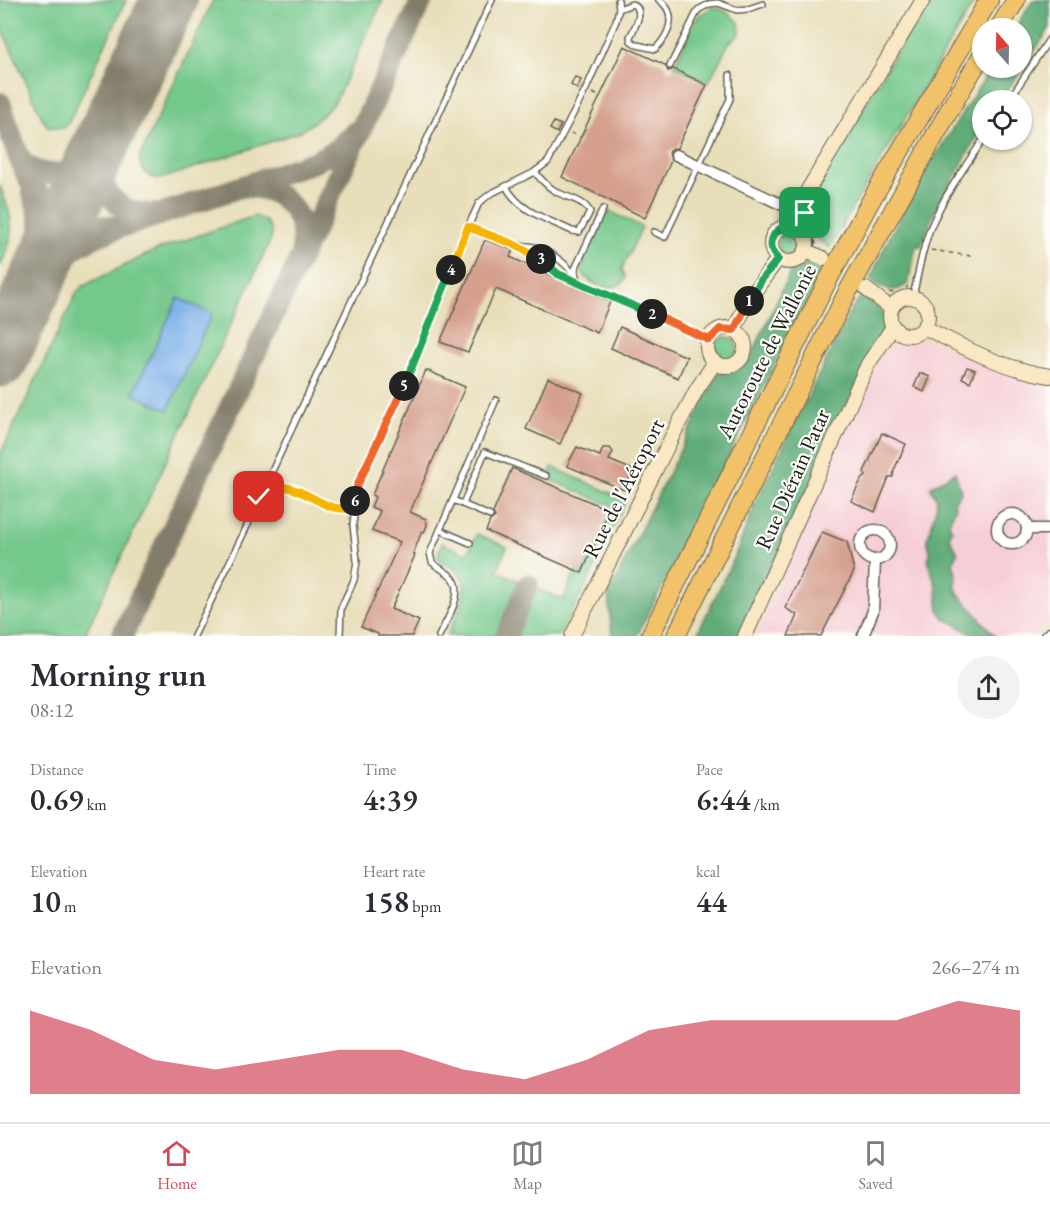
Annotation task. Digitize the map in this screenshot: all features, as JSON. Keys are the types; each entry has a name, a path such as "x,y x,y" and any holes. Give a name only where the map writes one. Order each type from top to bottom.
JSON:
{"highway":[{"name":"Autoroute de Wallonie","path":"650,636 827,282 870,202 989,0"},
{"path":"1005,18 1016,0"},
{"name":"Autoroute de Wallonie","path":"676,636 847,292 972,72"}],"street":[{"path":"794,226 795,210 923,0"},
{"path":"676,155 795,210"},
{"path":"794,226 806,236 807,251 798,261 784,262 778,259 771,247 774,233 780,228 794,226"},
{"path":"807,251 822,253"},
{"path":"734,330 762,279 778,259"},
{"path":"866,289 891,308"},
{"path":"913,297 925,306 927,321 924,327 914,334 898,330 890,315 891,308 900,298 913,297"},
{"path":"924,327 970,352 1006,365 1050,376"},
{"path":"720,329 734,330 740,334 745,347 740,360 728,366 715,362 708,352 709,340 720,329"},
{"name":"Rue Diérain Patar","path":"745,636 868,364 883,343 898,330"},
{"name":"Rue de l'Aéroport","path":"572,636 697,389 715,362"},
{"path":"1027,529 1050,529"},
{"path":"863,636 873,611 875,560"},
{"path":"1046,636 1050,633"}],"lane":[{"path":"194,636 492,0"},
{"path":"340,636 341,608 354,580 357,561 353,509 357,486 412,368 468,227 479,203 490,194 535,172 548,162 616,21 620,9 618,0"},
{"path":"620,9 632,4 637,6 640,10 630,37 631,41 637,45 655,49 671,19 669,8 659,0"},
{"path":"670,66 698,10 709,4 718,3 737,10 763,4"},
{"path":"1016,90 1050,38"},
{"path":"654,232 664,237 699,166 730,99 730,75"},
{"path":"913,297 923,249 931,228 952,187 976,150"},
{"path":"506,186 511,197 521,206 572,231 579,232 590,212 587,206 556,192 544,184 535,172"},
{"path":"576,277 575,269 603,209"},
{"path":"468,227 518,247 544,261 558,274 709,340"},
{"path":"518,247 530,245 563,261 581,284"},
{"path":"439,636 458,594 457,585 452,576 437,567 430,558 430,553 496,400"},
{"path":"463,504 485,452 546,476"},
{"path":"259,499 268,489 287,486 335,508 353,509"},
{"path":"453,500 489,516"},
{"path":"440,530 470,543"}],"path":[{"path":"795,210 805,213 822,253"}],"shaded area":[{"path":"925,339 991,367 1050,383 1050,622 1032,636 756,636 875,360 897,342"}],"green space":[{"path":"0,0 126,0 68,124 63,128 49,127 44,122 0,25"},
{"path":"213,0 383,0 336,100 315,122 299,132 161,179 149,176 144,171 139,158"},
{"path":"927,0 975,0 829,248 818,238 812,227 809,213 810,199"},
{"path":"1033,0 1050,0 1050,28 1032,54 1032,18 1021,18"},
{"path":"713,7 725,11 739,22 740,34 729,43 708,83 674,66 698,16"},
{"path":"985,78 1016,78 1008,90 977,90"},
{"path":"972,98 972,146 933,215 921,246 916,246 908,284 889,290 870,280 882,252 926,171"},
{"path":"0,185 8,208 11,235 0,267"},
{"path":"607,210 642,227 622,269 626,278 616,286 603,287 585,277 582,272 584,262 582,260"},
{"path":"254,216 267,223 272,237 84,636 0,636 0,455 77,292 83,286 154,251"},
{"path":"789,233 797,236 800,244 797,252 789,255 781,252 778,244 781,236"},
{"path":"814,260 822,272 637,636 612,636 608,595 719,372 735,371 750,359 791,270"},
{"path":"862,295 884,313 884,328 740,636 696,636 734,558 758,497 850,312"},
{"path":"726,337 734,340 737,348 734,356 726,359 718,356 715,348 718,340"},
{"path":"552,467 626,500 591,576 559,636 447,636 461,604 464,587 459,573 439,560 438,553 442,543 467,554 477,534 507,547 497,571 563,600 576,570 583,573 613,506 548,479"},
{"path":"955,472 961,492 954,502 956,507 949,523 952,530 949,537 958,553 953,563 957,577 955,585 958,593 995,636 969,633 944,619 939,610 936,586 928,561 930,552 927,538 937,503 930,487"}],"water":[{"path":"178,298 212,314 168,410 133,394"}],"building":[{"path":"624,46 665,65 668,71 674,69 707,85 677,148 669,152 671,161 645,218 562,177"},
{"path":"575,77 581,80 577,89 571,85"},
{"path":"554,122 561,125 557,133 550,129"},
{"path":"485,240 513,250 510,257 610,302 597,333 496,289 468,352 440,342"},
{"path":"620,327 687,357 678,378 611,348"},
{"path":"967,367 975,370 970,382 962,378"},
{"path":"426,370 465,387 410,512 426,519 427,525 424,533 422,531 413,554 415,555 391,609 419,621 412,636 378,636 361,627 400,542 372,531 380,511 371,507 375,497 372,495"},
{"path":"920,373 930,377 924,392 914,387"},
{"path":"548,378 583,393 560,444 526,429"},
{"path":"882,433 906,444 893,477 889,477 875,512 851,501 861,480 866,476 864,472"},
{"path":"577,447 600,456 603,448 610,448 613,452 609,460 633,470 624,490 567,466"},
{"path":"512,468 609,510 582,573 486,531 490,521 495,517 493,513"},
{"path":"822,532 847,542 854,571 821,636 788,636 797,615 785,608"}],"taxiway":[{"path":"122,636 422,0"},
{"path":"0,103 17,153 38,193 52,209 71,220 95,226 126,226 314,162 336,150 355,132"},
{"path":"98,150 101,177 111,197 119,205 129,210 156,214"},
{"path":"21,161 40,172 61,173 81,165 98,150"},
{"path":"245,187 270,191 289,205 300,225 303,237 302,250"},
{"path":"32,190 42,232 39,275"},
{"path":"24,308 43,279 61,258 84,242 116,229"},
{"path":"506,636 528,585"}],"runway":[{"path":"0,359 169,0"}],"route":[{"path":"259,497 268,489 287,486 329,506 353,509 357,486 412,368 468,227 513,244 544,261 558,274 709,340 711,335 720,329 734,330 762,279 778,259 771,247 774,233 780,228 794,226 799,211 805,213"}]}
